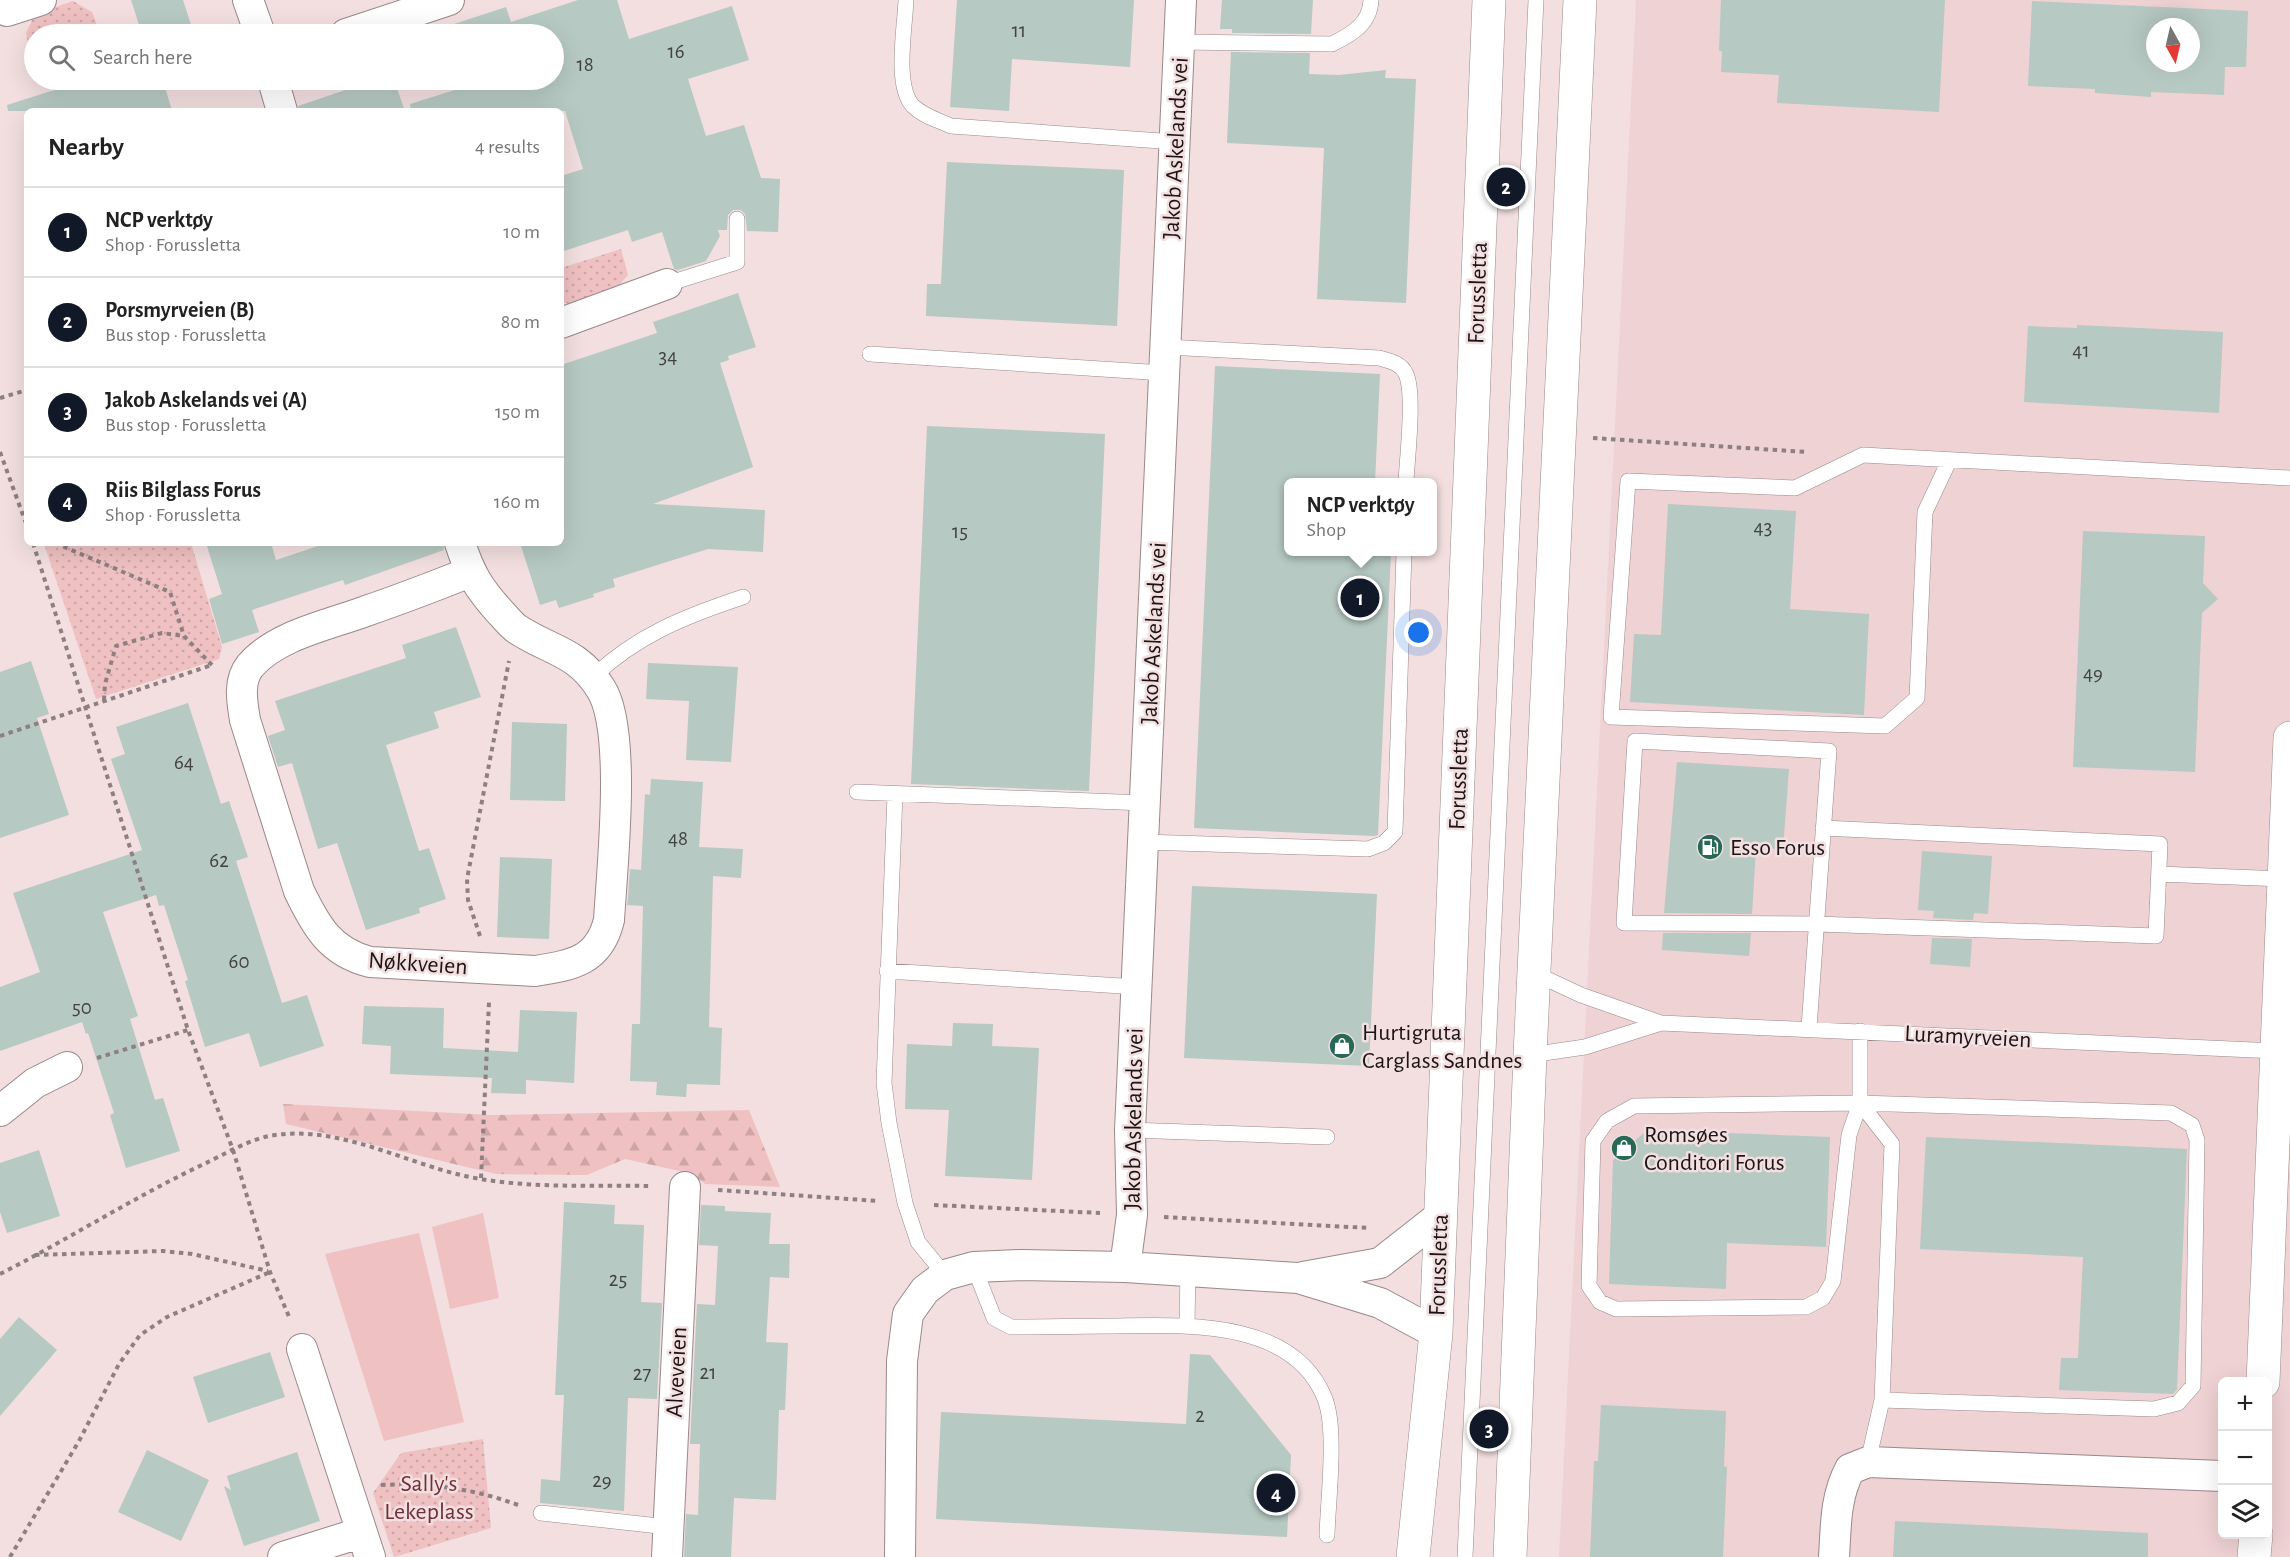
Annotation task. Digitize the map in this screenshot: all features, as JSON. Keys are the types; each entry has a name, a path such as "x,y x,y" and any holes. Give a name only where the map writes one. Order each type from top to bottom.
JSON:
{"main road":[{"name":"Forussletta","path":"1413,1557 1436,1333 1489,0"},
{"path":"1510,1557 1530,1055 1580,0"},
{"path":"2263,1377 2280,1058 2283,879 2290,738"},
{"path":"2254,1557 2256,1539"}],"street":[{"path":"7,10 40,0"},
{"path":"248,0 256,24"},
{"path":"376,24 449,0"},
{"name":"Jakob Askelands vei","path":"1125,1267 1132,1215 1130,1130 1182,0"},
{"path":"276,90 281,108"},
{"path":"564,322 668,284"},
{"name":"Nøkkveien","path":"249,668 242,683 241,699 245,720 299,891 322,932 350,957 369,962 535,971 561,967 579,961 595,951 605,938 609,920 616,787 615,753 608,707 603,691 574,657 516,628 478,587 461,546"},
{"path":"249,668 263,654 293,637 470,572"},
{"path":"0,1111 35,1083 67,1067"},
{"name":"Alveveien","path":"667,1557 685,1187"},
{"path":"1298,1278 1380,1263 1440,1216"},
{"path":"900,1557 902,1361 909,1314 925,1290 945,1275 974,1267 1021,1265 1125,1267 1298,1278 1380,1303 1436,1333"},
{"path":"283,1557 365,1545 302,1349"},
{"path":"1834,1557 1837,1506 1842,1484 1850,1469 1868,1462 2218,1476"}],"lane":[{"path":"906,0 902,82 912,105 924,114 951,126 1175,142"},
{"path":"1180,42 1332,44 1353,34 1371,14 1371,0"},
{"path":"1465,1557 1536,0"},
{"path":"668,284 737,262 737,219"},
{"path":"870,354 1165,360 1379,358 1397,364 1406,374 1409,391 1406,478"},
{"path":"1949,461 1925,512 1917,698 1885,726 1611,717 1628,481 1795,488 1863,455 2290,478"},
{"path":"1143,842 1368,849 1384,843 1395,832 1404,556"},
{"path":"593,677 618,654 652,633 696,612 743,597"},
{"path":"1809,1028 1817,924 1823,828 1829,751 1635,741 1624,923 1817,924 2156,936 2160,844 1823,828"},
{"path":"858,792 1145,803"},
{"path":"895,794 884,1083 889,1123 905,1203 918,1242 945,1275"},
{"path":"2159,874 2283,879"},
{"path":"887,971 1137,987"},
{"name":"Luramyrveien","path":"1534,973 1581,995 1661,1023 1809,1028 2280,1058"},
{"name":"Luramyrveien","path":"1530,1055 1585,1047 1661,1023"},
{"path":"1860,1031 1860,1103 1849,1135 1833,1281 1823,1298 1806,1307 1616,1310 1600,1302 1589,1286 1593,1141 1607,1121 1634,1106 1860,1103 2171,1113 2192,1125 2197,1140 2193,1386 2178,1403 2154,1409 1882,1400"},
{"path":"1860,1103 1892,1143 1882,1400 1868,1462"},
{"path":"1130,1130 1327,1137"},
{"path":"974,1267 994,1318 1011,1327 1187,1325 1246,1335 1286,1351 1313,1374 1326,1401 1330,1430 1327,1535"},
{"path":"1187,1325 1188,1270"},
{"path":"541,1514 668,1527"}],"path":[{"path":"0,398 24,391"},
{"path":"1592,438 1863,455"},
{"path":"0,452 24,518"},
{"path":"34,546 83,708 188,1030 233,1150 270,1272 302,1349"},
{"path":"62,546 170,592 184,636 212,665"},
{"path":"481,1178 491,968 468,900 467,879 516,628"},
{"path":"104,700 105,684 116,646 162,633 184,636"},
{"path":"0,736 212,665 249,668"},
{"path":"67,1067 188,1030"},
{"path":"34,1255 163,1251 192,1254 270,1272"},
{"path":"10,1557 79,1442 119,1364 140,1335 167,1317 270,1272"},
{"path":"348,1490 379,1485 418,1484 458,1487 491,1495 541,1514"}],"shaded area":[{"path":"1636,0 2290,0 2290,1557 1559,1557"}],"green space":[{"path":"73,1 92,12 97,24 30,24 35,14"},
{"path":"621,249 628,275 615,290 571,305 564,302 564,267"},
{"path":"45,546 192,546 222,647 219,659 96,699"},
{"path":"283,1104 491,1115 749,1110 780,1187 705,1184 693,1174 625,1159 587,1175 496,1174 286,1124"},
{"path":"483,1213 499,1298 450,1309 432,1227"},
{"path":"419,1233 464,1422 384,1441 325,1254"},
{"name":"Sally's Lekeplass","path":"483,1439 491,1528 394,1557 373,1493 401,1453"}],"building":[{"path":"131,0 183,0 191,24 139,24"},
{"path":"578,0 617,0 629,39 732,6 749,60 688,79 706,136 744,125 761,178 780,179 778,232 747,231 745,214 741,210 733,210 728,215 727,230 718,230 720,236 706,261 678,270 674,269 662,232 632,242 628,230 564,251 564,175 583,169 564,108 411,108 410,104 455,90 564,90 564,24 454,24 506,7 511,22"},
{"path":"957,0 1134,0 1130,67 1012,59 1009,111 950,107"},
{"path":"1222,0 1313,0 1311,34 1232,33 1232,29 1220,29"},
{"path":"1721,0 1945,0 1939,112 1777,103 1779,75 1721,72 1722,51 1719,51"},
{"path":"2032,1 2248,11 2246,67 2225,67 2224,95 2151,92 2151,97 2095,93 2095,89 2028,86"},
{"path":"1231,52 1310,53 1309,74 1339,75 1386,70 1385,78 1416,79 1406,303 1317,299 1324,148 1227,143"},
{"path":"54,90 166,90 171,108 24,108 24,111 8,111 7,105"},
{"path":"345,90 398,90 404,108 298,108 298,106"},
{"path":"947,162 1124,170 1117,326 926,316 927,284 941,284"},
{"path":"738,293 756,347 728,356 729,360 720,363 753,467 653,504 765,510 763,552 708,549 613,579 615,587 593,594 594,597 559,608 556,600 540,605 521,546 564,546 564,364 657,333 653,322"},
{"path":"2077,325 2223,332 2219,413 2024,402 2028,326 2077,328"},
{"path":"1215,366 1380,374 1375,478 1284,478 1284,556 1391,556 1378,835 1194,828"},
{"path":"927,426 1105,434 1089,791 911,784"},
{"path":"1668,504 1796,511 1790,609 1869,614 1864,715 1630,702 1634,634 1661,635"},
{"path":"2083,531 2205,536 2203,583 2218,599 2202,613 2195,772 2073,767"},
{"path":"207,546 272,546 276,560 318,546 443,546 444,550 345,585 343,580 252,610 259,632 222,644 209,599 222,594"},
{"path":"456,627 481,697 434,712 439,728 386,745 419,851 429,848 446,899 419,908 420,913 366,930 337,843 318,849 292,763 278,767 268,736 285,730 275,701 406,658 402,645"},
{"path":"31,661 49,714 37,718 69,815 0,838 0,672"},
{"path":"648,663 738,667 731,762 686,760 689,701 646,699"},
{"path":"188,703 221,804 229,801 248,857 236,861 282,1003 307,995 324,1046 260,1067 249,1033 205,1047 185,981 188,980 164,905 159,906 156,895 103,912 138,1016 130,1019 155,1100 163,1098 180,1151 126,1168 110,1115 114,1113 88,1033 86,1034 82,1022 0,1051 0,987 40,972 13,893 142,850 111,759 125,754 116,727"},
{"path":"512,722 567,724 565,801 510,800"},
{"path":"1677,762 1789,769 1783,849 1756,848 1752,914 1664,913"},
{"path":"651,779 703,782 699,847 743,849 741,878 713,876 709,1027 722,1028 720,1085 687,1084 686,1097 656,1095 657,1082 630,1081 632,1024 640,1024 643,906 627,905 630,869 641,870 645,794 650,795"},
{"path":"1922,851 1992,856 1988,914 1974,913 1973,920 1933,918 1934,911 1918,910"},
{"path":"500,857 552,859 549,939 497,937"},
{"path":"1192,886 1377,894 1369,1066 1184,1058"},
{"path":"1663,933 1751,933 1749,956 1662,950"},
{"path":"1932,938 1972,939 1970,967 1930,964"},
{"path":"364,1006 444,1008 443,1048 518,1052 520,1010 577,1012 574,1083 526,1080 526,1094 491,1093 492,1078 390,1074 391,1046 362,1044"},
{"path":"953,1023 993,1024 992,1046 1039,1048 1032,1180 945,1176 949,1110 905,1109 907,1044 952,1046"},
{"path":"1647,1130 1830,1137 1826,1247 1727,1243 1726,1289 1609,1284 1613,1160"},
{"path":"1926,1137 2187,1149 2177,1389 2173,1394 2059,1390 2061,1358 2078,1358 2083,1257 1920,1249"},
{"path":"39,1150 60,1216 7,1233 0,1212 0,1163"},
{"path":"564,1202 615,1205 614,1224 644,1225 641,1302 662,1303 657,1399 628,1398 624,1511 540,1503 541,1479 560,1481 564,1395 555,1395"},
{"path":"701,1205 725,1206 725,1211 771,1213 769,1244 790,1244 789,1278 770,1277 766,1342 788,1343 785,1410 779,1410 776,1500 734,1498 731,1557 684,1557 686,1514 698,1515 700,1444 690,1444 697,1304 715,1305 718,1246 699,1245"},
{"path":"19,1317 57,1350 0,1416 0,1339"},
{"path":"270,1352 285,1397 208,1423 193,1377"},
{"path":"1190,1354 1210,1355 1291,1455 1287,1537 936,1519 941,1412 1186,1424"},
{"path":"1601,1405 1726,1411 1724,1466 1727,1467 1723,1557 1590,1557 1594,1461 1598,1461"},
{"path":"147,1450 209,1480 181,1541 118,1512"},
{"path":"297,1452 320,1521 244,1546 224,1486 231,1490 227,1476"},
{"path":"1895,1521 2148,1533 2148,1557 1893,1557"}],"place":[{"name":"Porsmyrveien (B)","path":"1506,187"},
{"name":"NCP verktøy","path":"1360,598"},
{"name":"Esso Forus","path":"1710,847"},
{"name":"Hurtigruta Carglass Sandnes","path":"1342,1046"},
{"name":"Romsøes Conditori Forus","path":"1624,1148"},
{"name":"Jakob Askelands vei (A)","path":"1489,1429"},
{"name":"Riis Bilglass Forus","path":"1276,1493"}]}
